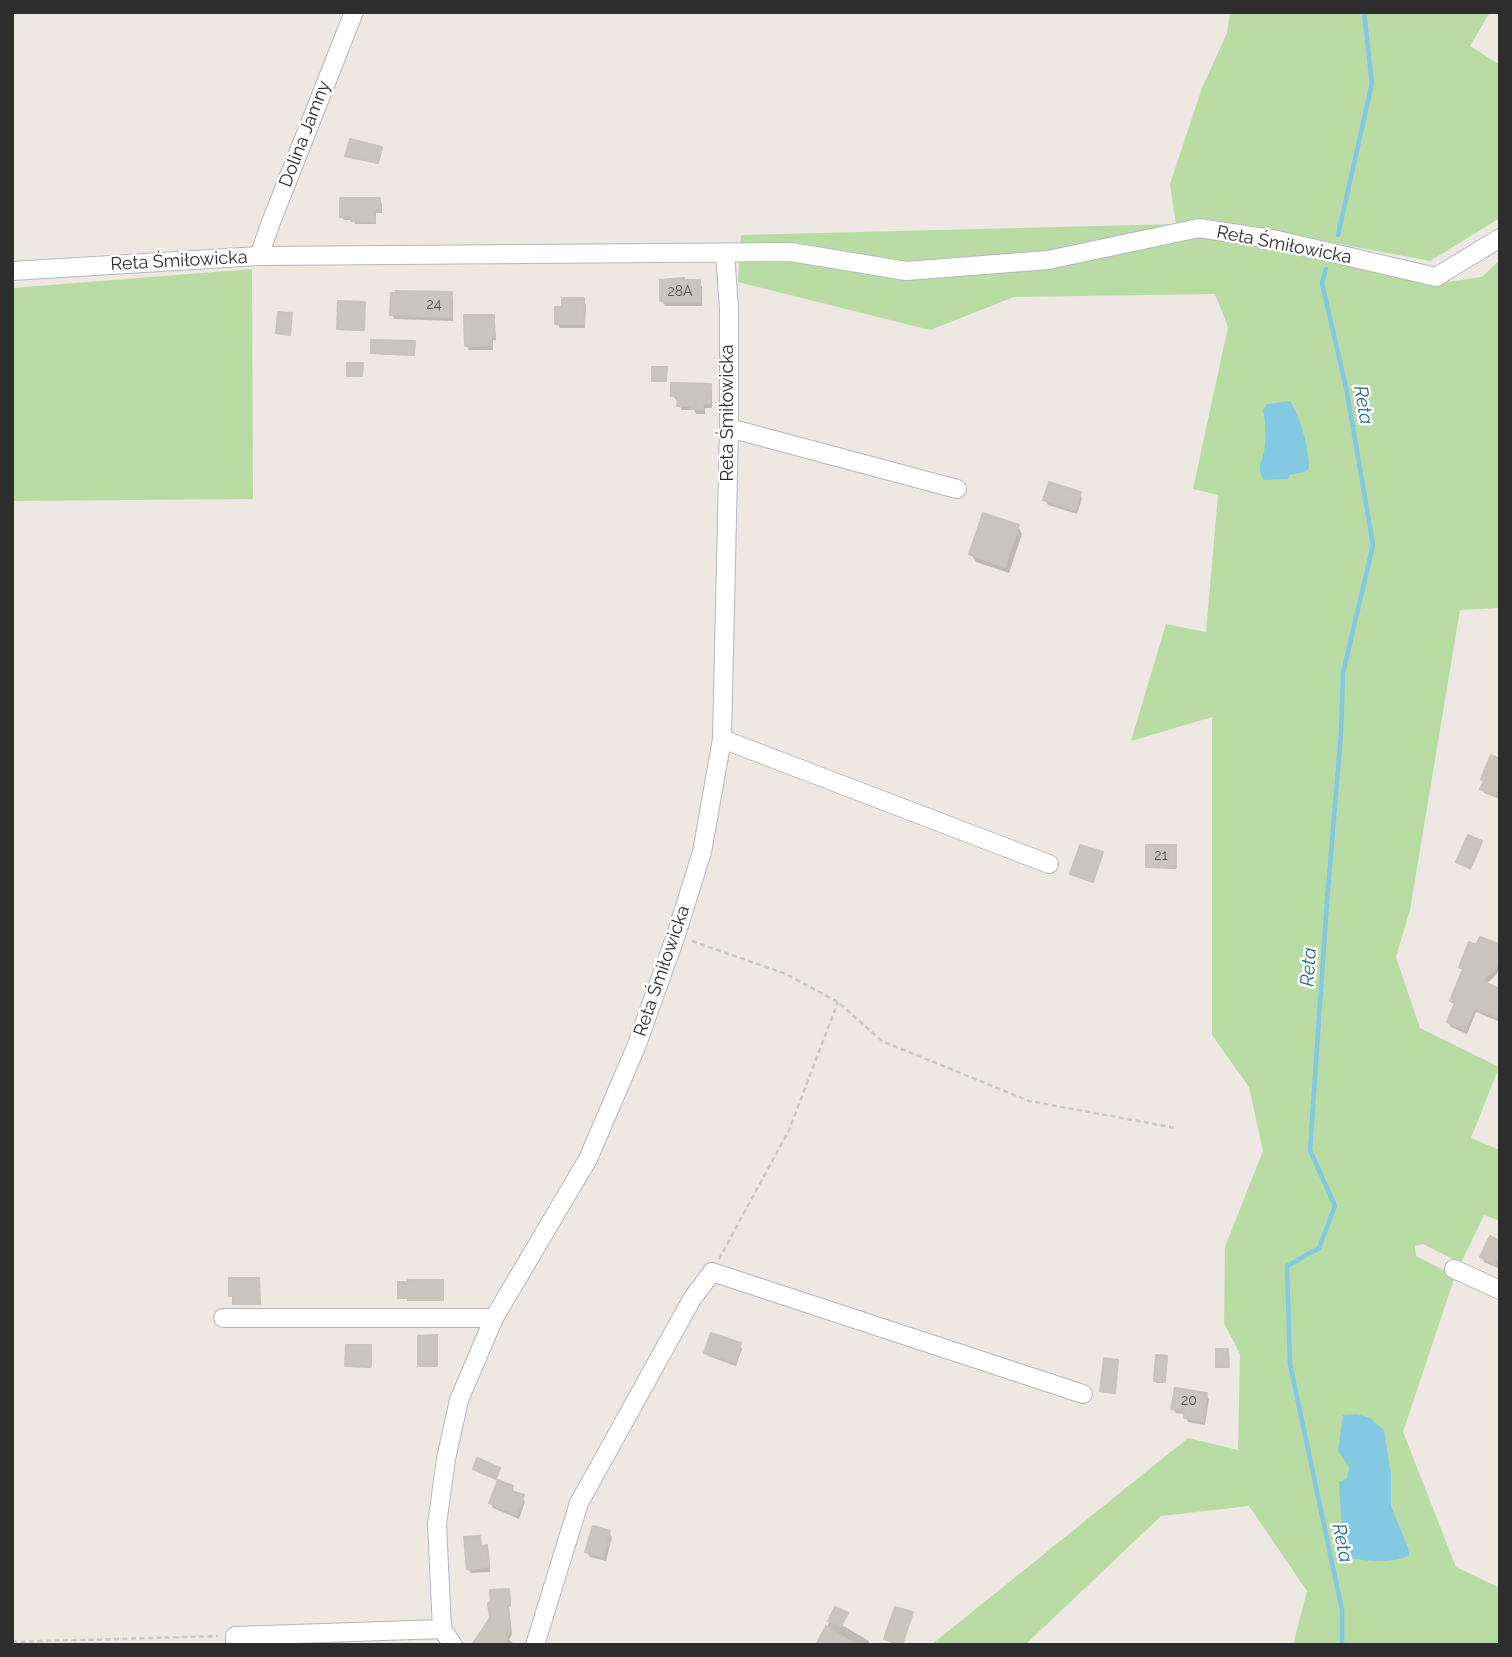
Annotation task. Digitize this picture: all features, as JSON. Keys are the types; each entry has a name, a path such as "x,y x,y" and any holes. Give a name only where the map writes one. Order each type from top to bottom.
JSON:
{"street":[{"name":"Dolina Jamny","path":"260,256 354,12"},
{"name":"Reta Śmiłowicka","path":"12,271 260,256 791,252 906,271 1048,260 1199,228 1277,240 1436,277 1500,238"},
{"name":"Reta Śmiłowicka","path":"442,1629 437,1524 446,1459 459,1400 494,1318 589,1159 636,1047 702,852 722,739 729,428 729,308 725,253"},
{"path":"729,428 957,489"},
{"path":"722,739 1049,864"},
{"path":"1454,1269 1500,1290"},
{"path":"536,1645 579,1503 692,1299 712,1272 1083,1394"},
{"path":"223,1318 494,1318"},
{"path":"235,1640 363,1639 442,1629 453,1645"}],"path":[{"path":"676,935 786,974 838,1002 882,1041 1029,1101 1176,1128"},
{"path":"712,1272 789,1130 838,1002"},
{"path":"12,1643 235,1640"}],"green space":[{"path":"1230,12 1490,12 1470,46 1500,65 1500,218 1430,261 1207,219 1178,224 1194,235 1343,261 1432,284 1482,277 1500,260 1500,608 1460,610 1410,910 1396,957 1420,1028 1499,1067 1471,1138 1500,1150 1500,1221 1484,1215 1461,1263 1423,1244 1415,1246 1416,1256 1455,1276 1403,1432 1456,1567 1500,1588 1500,1645 1293,1645 1307,1591 1249,1506 1161,1516 1025,1645 931,1645 1188,1438 1238,1450 1240,1354 1224,1323 1225,1247 1263,1151 1249,1087 1212,1035 1212,717 1131,741 1166,624 1206,632 1218,495 1193,489 1228,327 1215,294 1014,297 930,330 738,282 741,235 1176,224 1170,184 1202,88 1227,33"},
{"path":"252,269 253,499 12,501 12,288"}],"water":[{"path":"1290,401 1304,433 1309,468 1305,472 1290,475 1288,479 1264,480 1260,469 1265,442 1263,410 1267,404"},
{"path":"1356,1414 1370,1418 1384,1430 1391,1475 1391,1506 1408,1548 1409,1555 1404,1558 1390,1561 1366,1560 1353,1558 1343,1551 1339,1482 1347,1479 1349,1467 1338,1451 1343,1415"}],"building":[{"path":"350,139 382,147 378,163 345,156"},
{"path":"340,198 380,198 380,210 374,210 375,221 351,221 351,217 340,217"},
{"path":"660,280 700,280 700,301 660,301"},
{"path":"452,292 451,317 390,315 391,293"},
{"path":"562,298 584,298 584,324 555,324 555,307 562,307"},
{"path":"338,301 365,302 364,330 337,329"},
{"path":"278,312 292,313 290,335 276,333"},
{"path":"464,315 494,315 491,345 465,346"},
{"path":"371,340 415,341 414,355 371,353"},
{"path":"347,363 363,363 362,376 347,376"},
{"path":"652,367 667,367 666,381 652,381"},
{"path":"671,383 711,384 710,403 703,404 703,409 677,406 678,396 671,396"},
{"path":"1049,482 1081,492 1075,510 1043,500"},
{"path":"983,513 1019,525 1005,567 969,554"},
{"path":"1491,755 1500,759 1500,784 1495,795 1480,789 1484,781 1481,779"},
{"path":"1468,835 1482,841 1470,868 1456,862"},
{"path":"1080,845 1103,852 1093,882 1070,874"},
{"path":"1146,845 1176,845 1176,867 1146,867"},
{"path":"1480,937 1499,944 1498,964 1481,981 1500,989 1500,1007 1496,1017 1474,1008 1465,1030 1447,1022 1455,1003 1450,1001 1463,969 1459,967 1469,942 1476,945"},
{"path":"1490,1236 1500,1241 1500,1253 1495,1264 1480,1257"},
{"path":"229,1278 259,1278 260,1304 233,1304 233,1295 229,1296"},
{"path":"443,1280 443,1300 398,1298 398,1282"},
{"path":"711,1333 741,1343 735,1363 704,1353"},
{"path":"437,1335 437,1366 418,1366 418,1336"},
{"path":"346,1345 371,1345 371,1366 345,1366"},
{"path":"1216,1349 1228,1349 1229,1367 1216,1367"},
{"path":"1156,1355 1167,1356 1165,1382 1154,1381"},
{"path":"1104,1358 1118,1360 1115,1393 1100,1391"},
{"path":"1175,1388 1207,1393 1203,1421 1184,1418 1185,1411 1171,1409"},
{"path":"477,1458 500,1468 496,1479 473,1469"},
{"path":"498,1480 513,1486 511,1491 524,1495 517,1515 489,1503"},
{"path":"593,1526 610,1531 603,1557 585,1552"},
{"path":"480,1536 481,1546 487,1545 489,1567 467,1569 464,1537"},
{"path":"509,1589 510,1629 504,1645 472,1645 490,1618 490,1590"},
{"path":"835,1607 848,1613 841,1626 828,1621"},
{"path":"895,1607 913,1612 902,1645 884,1639"},
{"path":"826,1626 856,1645 816,1645"}],"waterway":[{"name":"Reta","path":"1338,235 1372,83 1364,12"},
{"name":"Reta","path":"1326,269 1322,283 1347,392 1373,545 1343,673 1341,734 1310,1150 1335,1206 1319,1248 1287,1266 1290,1364 1342,1610 1342,1645"}]}
